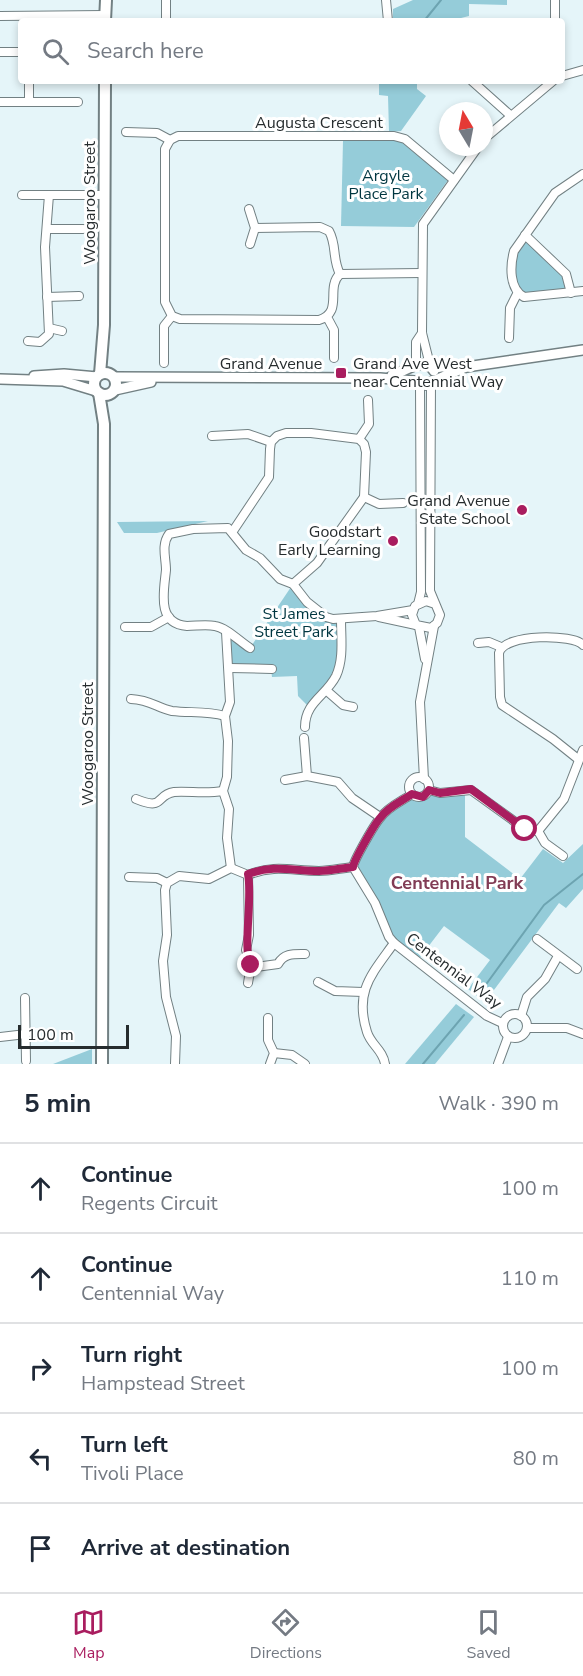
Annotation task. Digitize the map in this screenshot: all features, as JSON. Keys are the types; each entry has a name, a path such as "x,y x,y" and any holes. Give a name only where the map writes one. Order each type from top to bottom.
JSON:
{"main road":[{"path":"105,18 106,0"},
{"name":"Woogaroo Street","path":"105,84 104,326 106,376"},
{"name":"Woogaroo Street","path":"104,424 117,384 106,376"},
{"name":"Woogaroo Street","path":"102,1064 104,424 94,384 106,376"},
{"path":"97,392 106,395 113,392"}],"street":[{"path":"166,0 166,18"},
{"path":"386,0 388,18"},
{"path":"555,0 555,18"},
{"path":"0,16 105,18"},
{"path":"0,52 18,52"},
{"path":"565,75 583,70"},
{"path":"29,84 29,102"},
{"path":"475,84 510,115"},
{"path":"493,131 548,84"},
{"path":"0,102 78,102"},
{"name":"Augusta Crescent","path":"126,132 157,133 170,140 178,136 394,136 405,140 454,180"},
{"path":"170,140 165,149 165,302 172,316"},
{"path":"424,778 412,781 409,788 412,794 423,797 429,790 424,778 420,702 434,626 440,615 430,591 432,381 431,366 422,333 423,224 471,156"},
{"path":"517,294 513,285 512,259 525,235 555,193 583,174"},
{"path":"22,195 105,195"},
{"path":"28,341 45,339 49,328 45,247 49,195"},
{"path":"249,208 255,228 249,244"},
{"path":"255,228 320,227 328,231 334,240 333,262 340,274"},
{"path":"48,229 83,229"},
{"path":"525,235 566,274 571,293"},
{"path":"340,274 421,273"},
{"path":"172,316 308,320 327,317 333,310 334,285 340,274"},
{"path":"517,294 533,298 583,291"},
{"path":"509,338 510,308 517,294"},
{"path":"47,297 79,296"},
{"path":"164,363 164,326 172,316"},
{"path":"327,317 334,330 334,358"},
{"path":"49,328 62,331"},
{"path":"422,333 417,342 415,367 421,592 413,620 418,626 426,664"},
{"name":"Grand Avenue","path":"380,378 415,367 466,367 583,350"},
{"name":"Grand Avenue","path":"20,379 64,374 162,379 380,378 417,383 432,381 466,367"},
{"path":"0,379 63,381 97,392"},
{"name":"Grand Avenue","path":"113,392 162,379"},
{"path":"359,439 369,424 368,400"},
{"path":"271,442 286,433 359,439 364,444 366,452 364,497 317,563 293,584"},
{"path":"212,436 248,434 271,442"},
{"path":"233,531 269,477 271,442"},
{"path":"364,497 379,504 404,503"},
{"path":"250,648 214,626 184,626 175,623 169,617 163,600 166,569 164,541 169,534 222,526 233,531 238,543 260,558 280,579 293,584 307,602 326,617 341,619 377,616 416,607 426,601 435,604"},
{"path":"377,616 427,629 434,626"},
{"path":"125,627 151,627 169,617"},
{"path":"305,727 305,716 309,707 319,695 327,691 341,659 341,619"},
{"path":"226,632 230,668 230,702 225,716 228,741 227,777 223,791 229,809 227,838 231,868"},
{"path":"501,647 509,641 547,637 576,639 583,643"},
{"path":"478,643 489,642 501,647"},
{"path":"501,647 500,697 502,705 553,739 578,759"},
{"path":"230,668 272,669"},
{"path":"327,691 343,705 353,707"},
{"path":"131,699 148,700 170,711 210,712 225,716"},
{"path":"304,738 307,776"},
{"path":"538,831 564,799 583,750"},
{"path":"285,780 307,776 338,782 352,798 380,817"},
{"path":"429,790 440,793 471,789 525,829 538,831"},
{"path":"136,799 149,804 159,803 169,793 202,795 223,791"},
{"path":"175,1064 176,1036 166,997 163,961 167,935 165,890 167,883 179,876 209,879 231,868 248,874 264,868 301,868 318,871 353,867 354,858 370,837 380,817 412,794"},
{"path":"538,831 545,843 563,856"},
{"name":"Centennial Way","path":"353,867 375,903 389,937 487,1016 502,1023"},
{"path":"248,874 249,935 246,950 251,965 248,983"},
{"path":"129,878 157,878 167,883"},
{"path":"537,939 577,969"},
{"path":"384,1064 383,1056 367,1032 363,992 394,942"},
{"path":"251,965 256,967 278,964 282,957 291,954 305,954"},
{"path":"521,1016 526,998 545,979 558,956"},
{"path":"318,982 334,991 363,992"},
{"path":"25,998 26,1061"},
{"name":"Centennial Way","path":"502,1023 508,1018 521,1016 527,1019 529,1028"},
{"path":"268,1018 268,1040 274,1053 270,1064"},
{"name":"Centennial Way","path":"502,1023 502,1031 508,1037"},
{"path":"498,1064 508,1037 517,1037 529,1028 567,1028 583,1034"},
{"path":"0,1037 26,1034"},
{"path":"274,1053 292,1055 305,1064"}],"green space":[{"path":"413,0 507,0 507,5 469,4 469,16 461,18 393,18 393,9"},
{"path":"379,84 417,84 417,89 426,96 401,131 389,132 388,96 379,95"},
{"name":"Argyle Place Park","path":"343,141 400,141 448,180 414,227 341,226"},
{"path":"525,235 566,274 571,293 523,297 513,284 514,251"},
{"path":"208,521 157,533 124,533 117,522"},
{"name":"St James Street Park","path":"293,584 319,612 341,619 342,647 337,676 327,691 309,707 298,696 297,676 272,677 271,669 230,668 226,632 250,648"},
{"path":"465,789 465,837 520,879 543,849 563,863 583,844 583,889 566,908 559,903 485,1002 468,989 490,960 444,926 418,960 394,943 356,873 354,858 380,817 412,794 419,797 429,790"},
{"path":"456,1004 474,1017 435,1064 405,1064"},
{"path":"92,1049 92,1064 53,1064"}],"waterway":[{"path":"426,18 441,0"},
{"path":"479,994 544,905 583,874"},
{"path":"423,1064 464,1015"}],"place":[{"name":"Grand Ave West near Centennial Way","path":"341,373"},
{"name":"Grand Avenue State School","path":"522,510"},
{"name":"Goodstart Early Learning","path":"393,541"}],"district":[{"name":"Centennial Park","path":"457,883"}],"route":[{"path":"251,965 247,959 246,950 249,935 250,882 248,874 264,868 301,868 318,871 353,867 354,858 365,845 380,817 412,794 423,797 429,790 440,793 471,789 525,829"}]}
